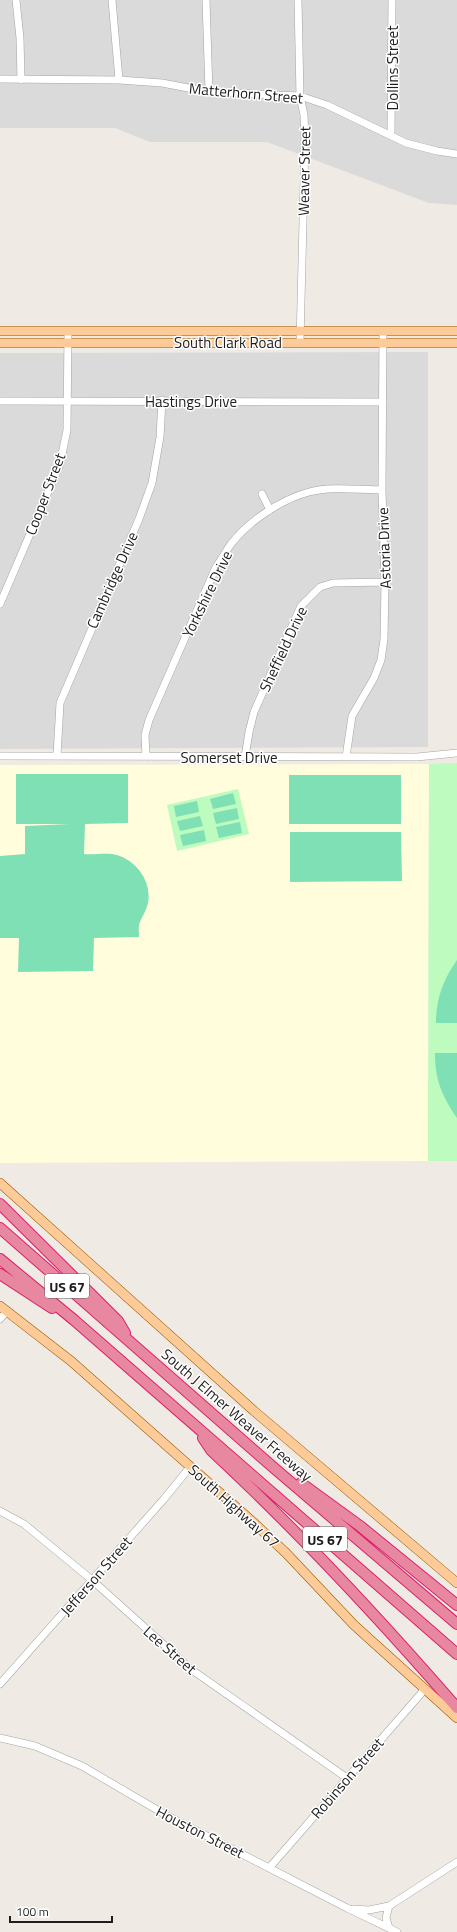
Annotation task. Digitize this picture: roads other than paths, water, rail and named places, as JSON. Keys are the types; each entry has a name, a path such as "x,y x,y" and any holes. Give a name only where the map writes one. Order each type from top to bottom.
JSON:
{"highway":[{"path":"0,1204 118,1321 133,1344"},
{"name":"South J Elmer Weaver Freeway","path":"0,1228 274,1468 457,1624"},
{"name":"US 67","path":"0,1259 74,1320 457,1654"},
{"path":"0,1274 42,1302 74,1320"},
{"path":"194,1425 211,1450 293,1528 383,1624 457,1708"},
{"path":"274,1468 294,1477 457,1605"}],"main road":[{"name":"South Clark Road","path":"0,331 457,331"},
{"path":"457,331 457,343"},
{"name":"South Clark Road","path":"0,344 300,342 457,343"},
{"path":"0,1183 254,1411 457,1582"},
{"name":"South Highway 67","path":"3,1309 70,1361 264,1533 354,1625 457,1718"}],"street":[{"path":"16,0 20,38 21,80"},
{"path":"112,0 119,80"},
{"path":"206,0 209,92"},
{"name":"Weaver Street","path":"298,0 300,96 304,115 305,141 300,342"},
{"name":"Dollins Street","path":"391,135 392,0"},
{"name":"Matterhorn Street","path":"0,79 119,80 162,83 209,92 300,96 327,105 406,143 426,149 457,154"},
{"name":"Cooper Street","path":"0,604 60,464 67,430 68,331"},
{"name":"Astoria Drive","path":"346,757 352,716 374,678 381,660 384,639 385,582 382,490 383,331"},
{"name":"Hastings Drive","path":"0,401 68,402 162,400 383,402"},
{"name":"Cambridge Drive","path":"57,756 60,703 139,519 152,483 160,437 162,400"},
{"name":"Yorkshire Drive","path":"146,757 145,735 149,720 216,567 231,544 245,529 270,510 290,499 309,492 326,489 382,490"},
{"path":"262,494 270,510"},
{"name":"Sheffield Drive","path":"245,757 254,712 301,606 320,588 333,583 385,582"},
{"name":"Somerset Drive","path":"0,756 416,757 457,753"},
{"path":"0,1319 3,1309"},
{"name":"Jefferson Street","path":"0,1684 190,1467"},
{"name":"Lee Street","path":"0,1511 24,1524 92,1580 192,1670 347,1778"},
{"name":"Robinson Street","path":"270,1867 425,1689"},
{"name":"Houston Street","path":"0,1738 36,1746 82,1766 166,1815 397,1932"},
{"path":"347,1908 369,1910 389,1906 457,1862"},
{"path":"389,1906 386,1918 389,1928"}]}
